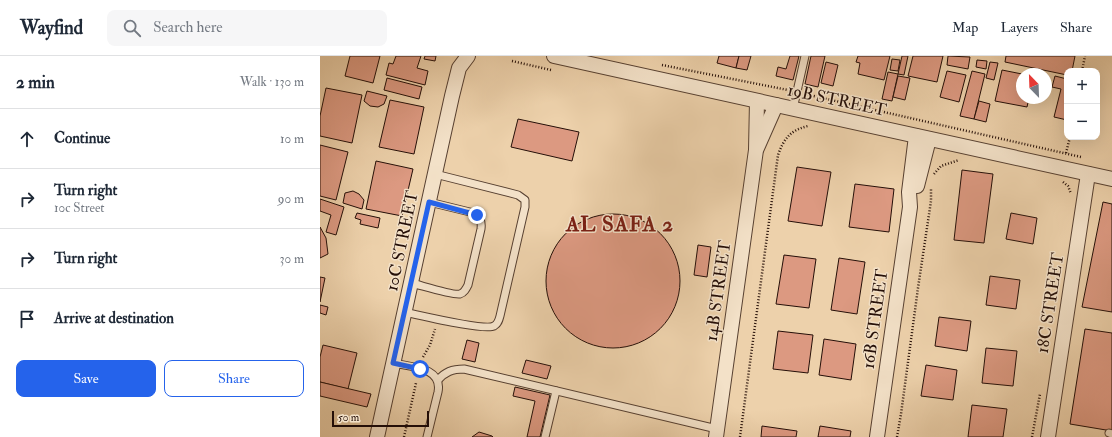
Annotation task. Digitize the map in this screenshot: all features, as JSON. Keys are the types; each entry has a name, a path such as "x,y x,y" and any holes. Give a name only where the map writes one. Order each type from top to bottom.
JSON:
{"street":[{"name":"10C STREET","path":"377,437 459,68 468,56"},
{"name":"19B STREET","path":"554,56 1112,179"},
{"name":"14B STREET","path":"716,433 756,150 756,101"},
{"name":"14B STREET","path":"756,150 764,135 776,105"},
{"name":"16B STREET","path":"910,207 909,192 916,136"},
{"name":"16B STREET","path":"877,437 910,207 930,139"},
{"name":"18C STREET","path":"1048,437 1088,174"}],"lane":[{"path":"793,109 805,56"},
{"path":"404,312 472,326 489,328 494,326 499,321 525,207 525,200 518,195 435,174"},
{"path":"411,283 453,294 461,294 464,292 468,285 481,229 481,221 474,213 429,202"},
{"path":"393,363 429,371 438,380 438,392 427,437"},
{"path":"438,380 443,374 449,371 464,369 556,390 716,433"},
{"path":"545,437 556,390"}],"path":[{"path":"1083,68 1085,56"},
{"path":"512,61 559,71"},
{"path":"658,64 797,92 1082,157"},
{"path":"740,437 778,155 782,144 789,135 798,128 810,126"},
{"path":"1066,154 1069,140"},
{"path":"932,179 941,166 957,160 964,161"},
{"path":"1059,179 1068,186 1072,197"},
{"path":"897,437 932,202 930,185"},
{"path":"423,357 430,345 435,329"},
{"path":"404,437 416,383"},
{"path":"1032,437 1040,392"}],"building":[{"path":"350,56 380,56 373,83 345,76"},
{"path":"396,56 421,56 417,68 428,71 425,85 386,75 389,63 393,64"},
{"path":"425,56 436,56 435,61 424,59"},
{"path":"719,56 739,56 736,68 717,63"},
{"path":"739,56 751,56 747,70 736,68"},
{"path":"790,56 799,56 793,80 776,76 778,67 786,69"},
{"path":"811,56 825,56 818,87 805,84"},
{"path":"858,56 890,56 884,80 858,74 860,63 856,62"},
{"path":"902,56 908,56 904,75 898,74"},
{"path":"913,56 943,56 937,82 908,76"},
{"path":"948,56 970,57 968,69 947,65"},
{"path":"1006,56 1075,56 1073,68 1064,68 1064,74 1052,72 1052,68 1034,68 1005,62"},
{"path":"892,59 900,60 898,71 890,70"},
{"path":"977,60 987,61 986,69 976,67"},
{"path":"826,62 838,65 833,86 821,83"},
{"path":"990,62 998,63 994,80 986,78"},
{"path":"1002,70 1016,73 1016,104 1028,104 1027,107 995,101"},
{"path":"947,71 966,75 959,102 940,97"},
{"path":"972,71 985,74 974,119 960,116"},
{"path":"888,72 898,74 892,101 882,99"},
{"path":"898,76 910,78 905,100 893,97"},
{"path":"1055,76 1064,78 1064,119 1054,117 1061,89 1052,87"},
{"path":"387,78 422,87 419,99 384,90"},
{"path":"326,88 362,95 352,143 320,136 320,116"},
{"path":"367,91 387,96 384,104 378,107 370,106 364,101"},
{"path":"390,100 424,107 414,154 379,147"},
{"path":"979,101 990,104 986,122 974,119"},
{"path":"518,119 579,132 572,161 511,147"},
{"path":"320,145 348,152 336,200 320,196"},
{"path":"376,161 413,169 402,216 366,209"},
{"path":"797,167 831,172 822,226 788,221"},
{"path":"962,170 993,174 984,243 954,240"},
{"path":"855,184 894,189 889,232 849,227"},
{"path":"353,191 359,194 364,200 362,209 343,203 345,193"},
{"path":"320,199 344,207 336,235 326,232 331,215 320,211"},
{"path":"1103,202 1112,204 1112,312 1082,307"},
{"path":"357,213 380,218 378,228 360,224 361,220 355,218"},
{"path":"1011,213 1037,218 1033,244 1006,239"},
{"path":"613,214 639,219 655,229 665,239 675,255 680,281 675,307 665,323 655,333 639,343 613,348 587,343 571,333 561,323 551,307 546,281 551,255 561,239 571,229 587,219"},
{"path":"320,227 326,238 328,254 320,258"},
{"path":"698,245 711,247 707,277 694,275"},
{"path":"784,255 816,259 809,308 776,304"},
{"path":"839,258 865,262 857,314 831,310"},
{"path":"990,276 1020,280 1016,309 986,305"},
{"path":"320,277 325,278 320,302"},
{"path":"320,305 328,307 326,315 320,313"},
{"path":"939,317 971,321 967,351 935,346"},
{"path":"1085,329 1112,333 1112,431 1070,424"},
{"path":"778,331 813,335 808,373 773,369"},
{"path":"824,339 856,344 851,380 819,375"},
{"path":"467,340 479,343 475,362 462,359"},
{"path":"323,345 357,353 348,389 320,382 320,357"},
{"path":"986,348 1017,351 1013,386 982,383"},
{"path":"526,360 551,366 547,379 522,373"},
{"path":"926,365 957,370 953,400 921,396"},
{"path":"320,382 371,394 367,407 320,396"},
{"path":"515,387 550,395 540,437 527,437 535,401 513,396"},
{"path":"972,405 1007,409 1003,437 968,437"},
{"path":"762,426 797,431 796,437 761,437"},
{"path":"820,426 851,431 850,437 818,437"},
{"path":"479,432 492,436 493,437 472,437"}],"district":[{"name":"AL SAFA 2","path":"620,224"}],"route":[{"path":"420,369 393,363 429,202 477,215"}]}
